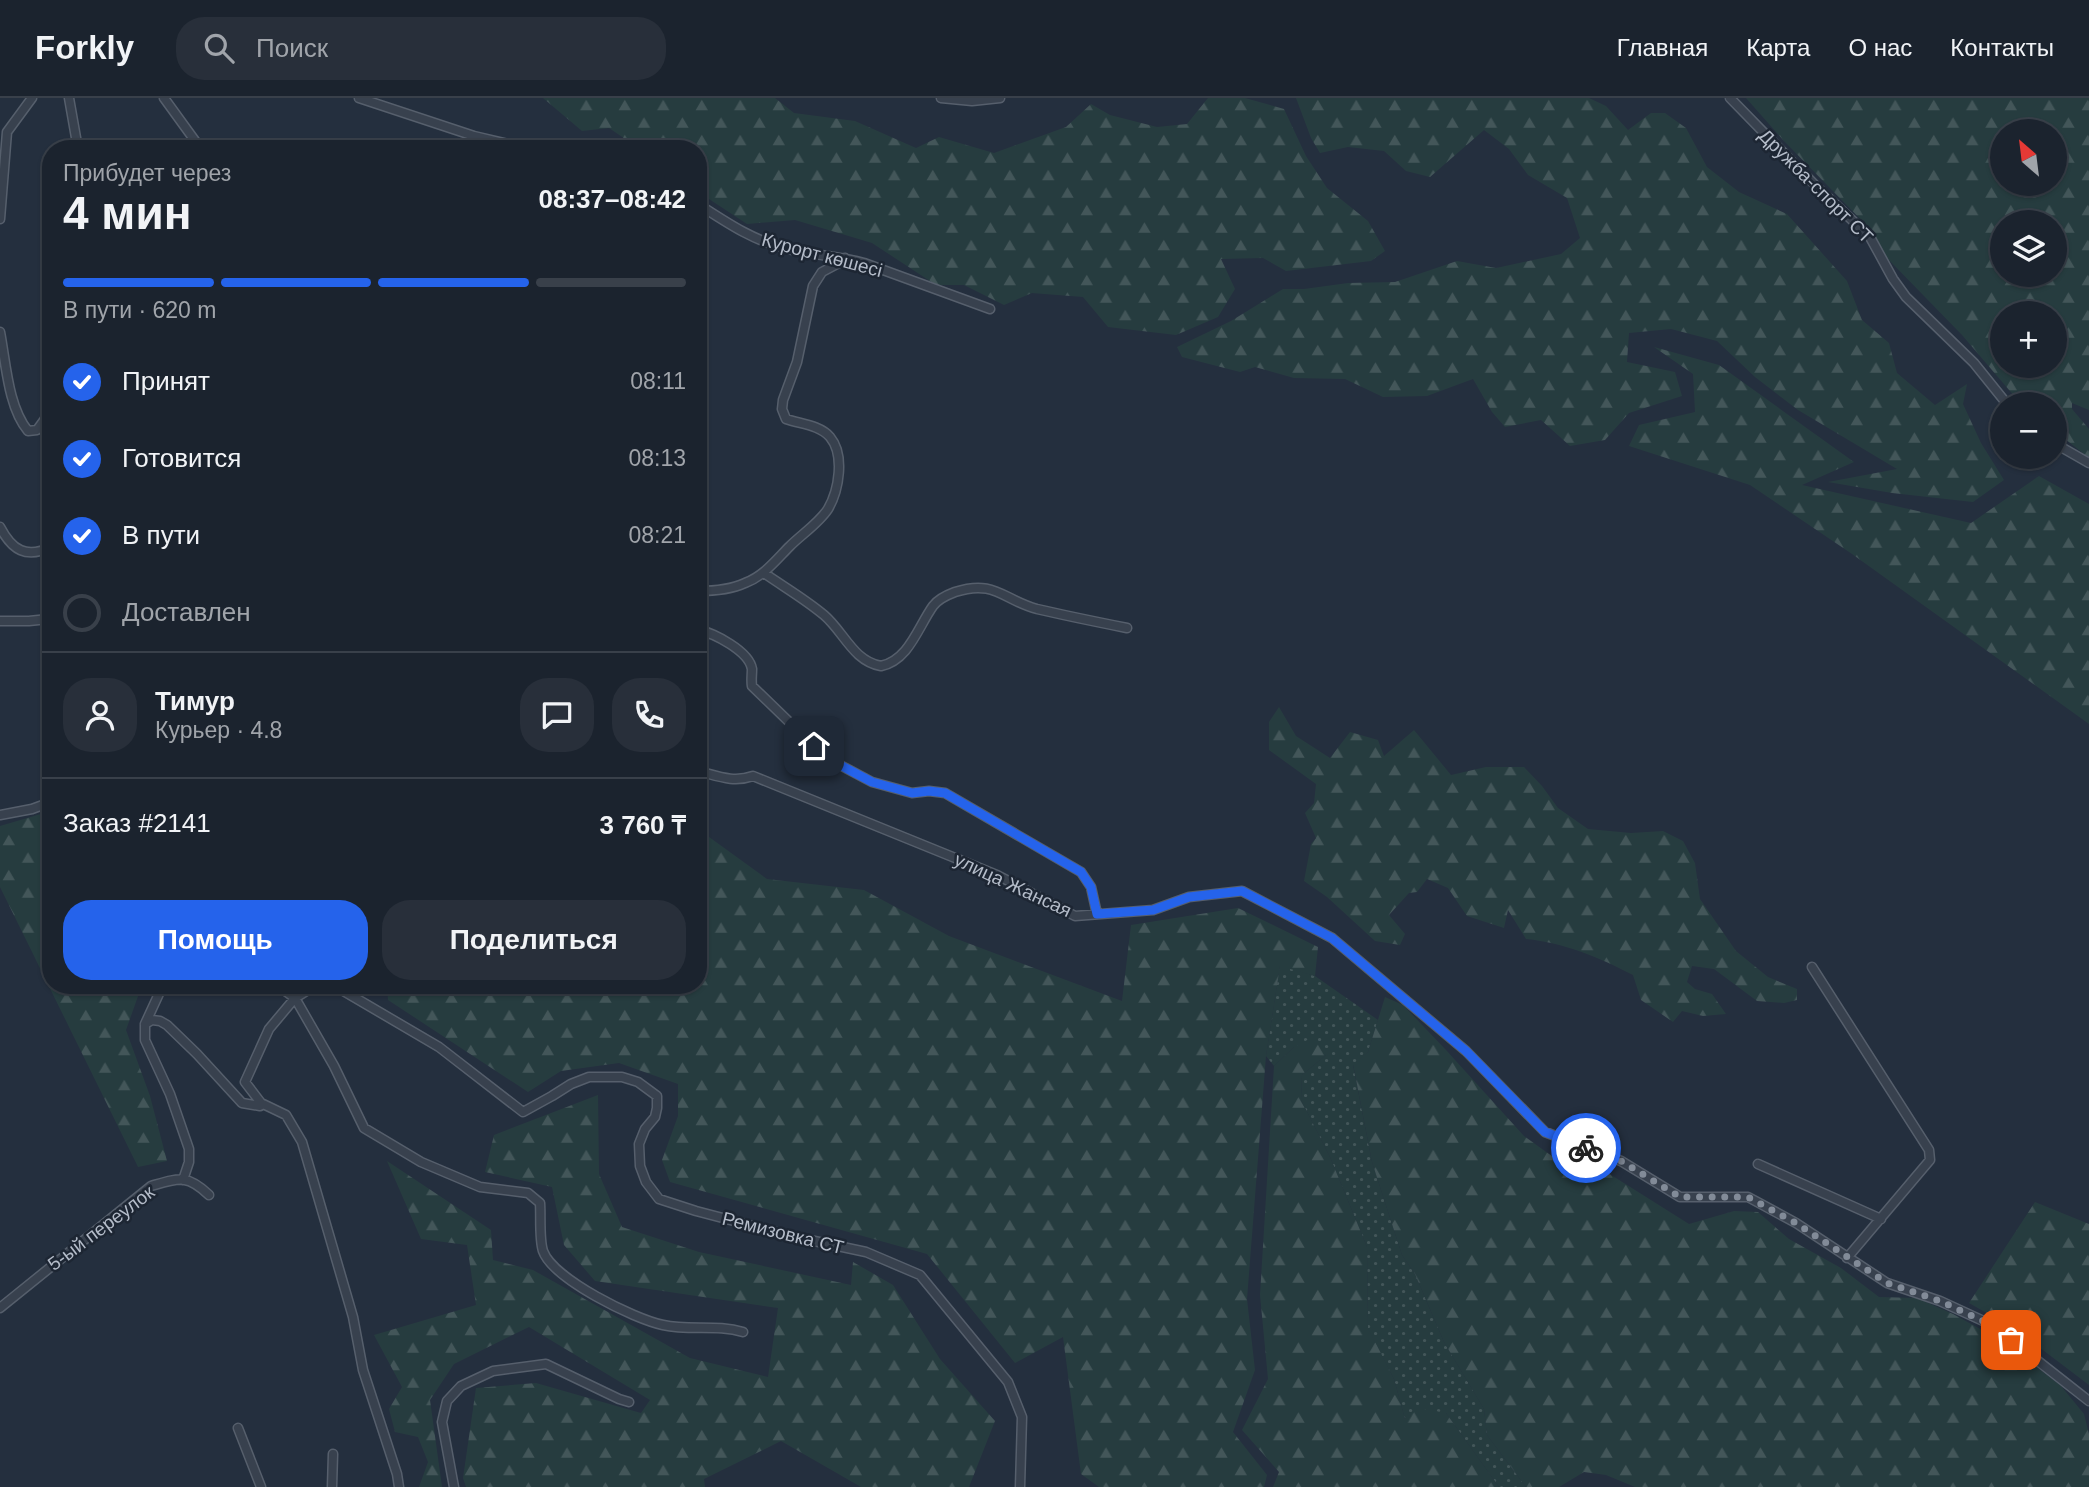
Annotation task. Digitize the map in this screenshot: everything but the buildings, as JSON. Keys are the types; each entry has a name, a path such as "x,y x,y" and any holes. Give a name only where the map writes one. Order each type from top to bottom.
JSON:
{"street":[{"path":"0,219 7,132 32,98"},
{"path":"69,98 76,140"},
{"path":"164,98 194,140"},
{"path":"359,98 491,140"},
{"path":"941,98 972,102 1000,98"},
{"name":"Дружба-спорт СТ","path":"1730,98 1870,237 1906,297 1974,363 1997,392"},
{"name":"Курорт көшесі","path":"707,210 762,241 785,248 845,258 951,293 990,309"},
{"path":"707,592 730,589 764,573 828,509 837,484 838,464 830,438 820,430 786,419 782,409 797,362 813,286 822,272 845,258"},
{"path":"0,332 18,420 28,431 37,430 42,423"},
{"path":"2067,450 2089,463"},
{"path":"0,527 7,541 25,553 42,550"},
{"path":"764,573 824,615 852,649 866,661 881,666 900,656 935,603 951,594 977,587 997,590 1035,608 1127,628"},
{"path":"0,621 42,620"},
{"path":"707,632 731,645 747,659 752,668 752,686 814,746 840,765 872,782 912,793 945,793 1070,865 1081,872 1091,887 1097,914"},
{"name":"улица Жансая","path":"707,773 732,780 754,777 997,876 1075,916 1153,910 1189,897 1242,891 1332,938 1466,1051 1545,1132 1621,1161 1680,1197 1748,1197 1796,1223 1887,1283 1940,1301 1992,1325 2089,1401"},
{"path":"0,815 42,805"},
{"path":"1812,967 1929,1150 1930,1160 1847,1258"},
{"path":"159,994 145,1024 145,1041 170,1094 189,1149 189,1162 183,1180 197,1184 209,1195"},
{"path":"289,994 295,998 334,1066 364,1128 421,1162 480,1187 528,1193 540,1203 542,1250 552,1266 604,1300 644,1320 665,1326 727,1327 743,1332"},
{"path":"301,994 269,1029 245,1082 261,1103 286,1115 302,1142 353,1317 363,1370 399,1487"},
{"name":"Ремизовка СТ","path":"349,994 439,1047 523,1112 571,1084 589,1077 622,1077 638,1082 657,1096 654,1117 639,1144 639,1166 646,1182 659,1199 777,1233 866,1252 920,1275 1008,1382 1022,1417 1020,1487"},
{"path":"145,1024 152,1020 167,1025 242,1102 260,1106 261,1103"},
{"path":"1758,1164 1881,1219"},
{"name":"5-ый переулок","path":"0,1308 142,1192 164,1182 178,1178 183,1180"},
{"path":"454,1487 442,1422 447,1401 461,1386 493,1371 546,1364 629,1402"},
{"path":"238,1427 261,1487"},
{"path":"332,1487 333,1454"}],"green space":[{"path":"543,98 775,98 794,113 855,121 916,148 939,137 994,153 1066,127 1091,104 1110,115 1157,127 1187,124 1208,98 1245,98 1284,109 1306,156 1327,188 1368,221 1385,251 1371,261 1286,271 1263,258 1221,259 1235,289 1218,317 1176,335 1108,327 1083,297 1032,293 1004,305 964,285 936,285 872,243 795,220 747,224 709,199 707,140 627,140 609,128 582,131"},
{"path":"1296,98 1589,98 1606,106 1628,130 1651,113 1665,113 1686,128 1707,167 1739,192 1787,214 1847,281 1862,320 1889,343 1897,373 1935,405 1967,384 1963,404 1990,457 1990,469 1997,469 2004,480 1973,502 1892,493 1828,482 1897,469 1798,410 1755,377 1717,341 1671,329 1629,333 1627,362 1675,372 1682,396 1629,413 1605,440 1570,446 1541,420 1505,427 1492,412 1473,379 1427,396 1383,397 1345,379 1294,378 1255,367 1240,372 1182,357 1177,347 1231,321 1283,289 1395,282 1457,261 1496,268 1561,254 1580,238 1567,198 1528,175 1509,149 1484,130 1430,177 1406,171 1384,151 1348,147 1320,153 1311,138"},
{"path":"1746,98 2089,98 2089,410 2072,403 2072,409 2089,429 2089,458 2067,441 2067,392 2011,392 1999,378 2067,378 2067,301 1990,301 1990,368 1888,259 1871,230"},
{"path":"1654,347 1719,365 1854,462 1802,485 1971,523 2039,476 2089,504 2089,724 1852,554 1750,485 1629,446 1639,425 1695,412 1693,374"},
{"path":"1279,707 1296,736 1330,758 1350,732 1378,740 1384,756 1414,730 1451,775 1486,767 1524,767 1558,808 1588,829 1631,833 1663,831 1683,841 1695,863 1700,899 1736,951 1768,977 1797,989 1797,1000 1784,1003 1757,1001 1714,969 1692,966 1687,982 1695,989 1712,994 1726,1014 1703,1016 1682,1011 1673,1022 1641,1000 1633,975 1581,952 1526,939 1508,910 1504,928 1467,916 1448,888 1427,879 1417,892 1409,893 1389,915 1405,934 1400,945 1375,941 1327,897 1304,881 1311,844 1316,838 1305,813 1314,803 1316,784 1269,750 1269,722"},
{"path":"42,814 42,972 0,887 0,826"},
{"path":"707,836 767,879 864,890 949,936 1122,1001 1131,925 1238,908 1318,947 1315,976 1280,966 1266,1056 1247,1299 1255,1370 1233,1432 1267,1475 1264,1487 1099,1487 1081,1474 1063,1337 1015,1363 927,1254 670,1182 662,1160 678,1116 678,1084 619,1063 561,1071 528,1092 388,1000 388,994 707,994"},
{"path":"1280,965 1315,976 1378,1020 1368,1052 1353,1065 1372,1162 1402,1255 1415,1274 1444,1342 1484,1409 1487,1435 1526,1487 1499,1487 1446,1413 1405,1419 1394,1379 1368,1329 1367,1247 1330,1157 1301,1100 1302,1075 1326,1055 1294,1047 1274,1066 1266,1056"},
{"path":"53,994 139,994 126,1030 150,1096 167,1161 138,1167"},
{"path":"1385,997 1403,1005 1524,1136 1556,1159 1608,1173 1689,1224 1734,1211 1758,1212 1789,1239 1841,1268 1879,1297 1917,1298 2004,1342 2061,1386 2084,1414 2089,1434 2089,1487 1635,1487 1606,1475 1584,1472 1559,1487 1526,1487 1487,1435 1484,1409 1444,1342 1415,1274 1402,1255 1372,1162 1353,1064 1368,1052"},
{"path":"1313,1037 1326,1055 1302,1075 1301,1100 1330,1157 1367,1247 1368,1328 1394,1379 1405,1419 1419,1408 1446,1413 1499,1487 1273,1487 1279,1472 1242,1430 1268,1379 1260,1295 1274,1066 1294,1047"},
{"path":"598,1095 599,1174 622,1227 699,1252 851,1285 853,1262 893,1285 940,1359 995,1421 969,1487 861,1487 781,1441 704,1479 705,1487 466,1487 463,1478 476,1388 536,1383 641,1413 650,1400 529,1327 454,1364 430,1400 442,1487 419,1487 428,1462 418,1437 395,1432 389,1409 402,1387 374,1335 476,1305 467,1245 421,1239 387,1161 491,1230 493,1260 533,1270 690,1358 768,1377 778,1308 595,1281 564,1245 552,1187 485,1172 494,1135"},
{"path":"2035,1202 2089,1224 2089,1385 2015,1329 1969,1303"}],"way so far":[{"path":"1586,1148 1621,1161 1680,1197 1748,1197 1796,1223 1887,1283 1940,1301 1992,1325 2011,1340"}],"route":[{"path":"814,746 840,765 872,782 912,793 945,793 1081,872 1091,887 1097,914 1153,910 1189,897 1242,891 1332,938 1466,1051 1545,1132 1586,1148"}]}
